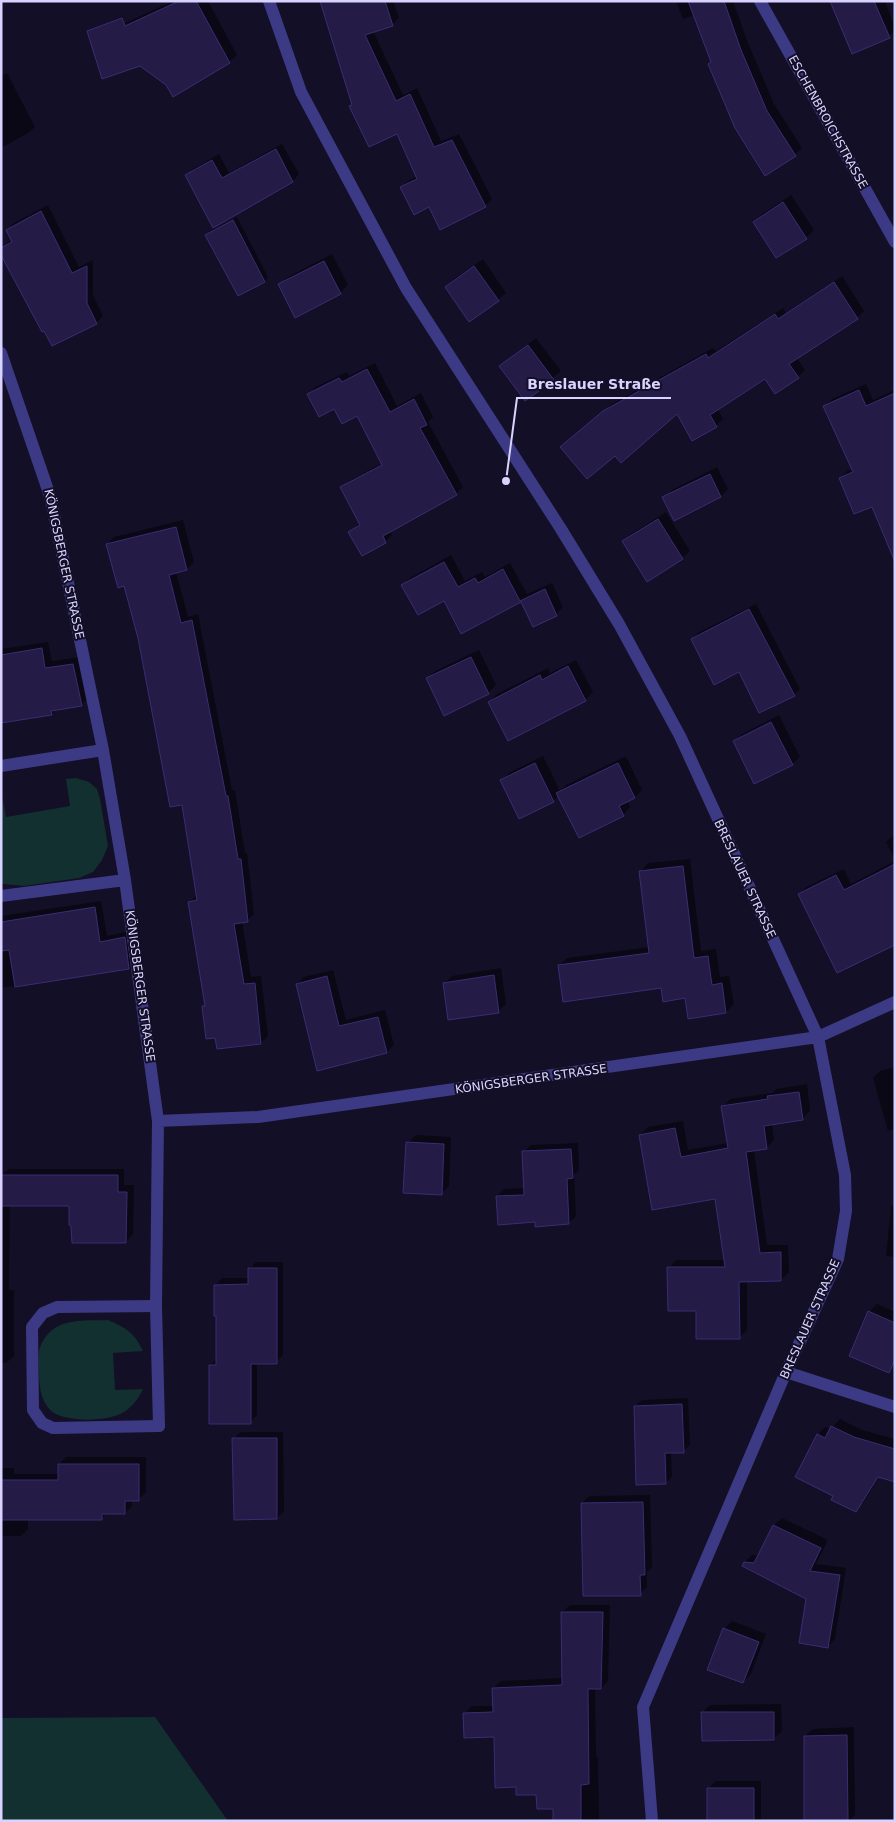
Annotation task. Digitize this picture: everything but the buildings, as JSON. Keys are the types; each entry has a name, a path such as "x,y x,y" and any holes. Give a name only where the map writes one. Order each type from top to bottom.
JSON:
{"street":[{"name":"BRESLAUER STRASSE","path":"269,1 301,92 406,288 561,529 619,624 680,736 818,1038 845,1175 846,1211 838,1259 786,1372 643,1707 652,1821"},
{"name":"ESCHENBROICHSTRASSE","path":"760,1 895,242"},
{"name":"KÖNIGSBERGER STRASSE","path":"1,353 50,496 104,750 125,880 158,1121 156,1306 159,1426 53,1428 42,1423 33,1410 32,1327 43,1313 56,1307 156,1306"},
{"path":"1,766 104,750"},
{"path":"1,896 125,880"},
{"name":"KÖNIGSBERGER STRASSE","path":"158,1121 258,1117 818,1038 895,1002"},
{"path":"786,1372 895,1407"}],"green space":[{"path":"76,778 89,782 97,789 108,846 102,860 93,872 79,878 24,886 3,884 1,882 1,792 6,817 70,806 66,779"},
{"path":"108,1320 129,1331 143,1351 113,1353 115,1390 143,1389 135,1402 127,1410 108,1418 86,1420 56,1414 50,1410 44,1401 39,1381 39,1349 43,1341 49,1333 63,1324"},
{"path":"155,1717 228,1821 1,1821 1,1718"}],"place":[{"name":"Breslauer Straße","path":"506,481"}]}
